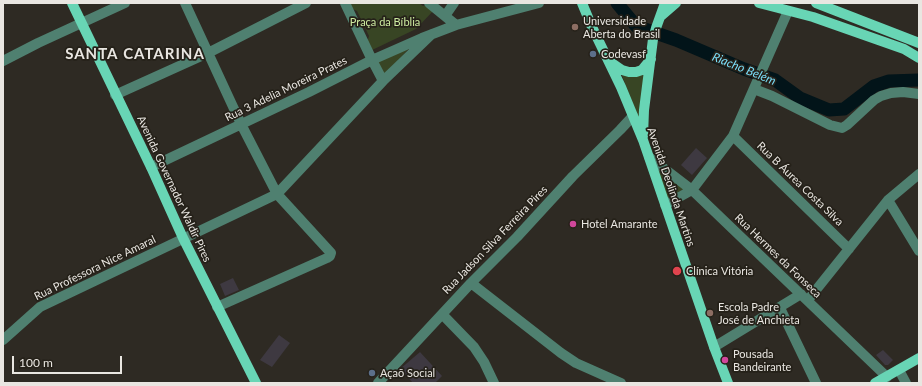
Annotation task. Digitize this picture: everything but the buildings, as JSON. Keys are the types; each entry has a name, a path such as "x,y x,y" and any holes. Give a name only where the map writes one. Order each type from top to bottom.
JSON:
{"main road":[{"name":"Avenida Governador Waldir Pires","path":"72,3 151,167 183,238 256,383"},
{"name":"Avenida Deolinda Martins","path":"582,3 623,91 643,140 714,347 728,383"},
{"path":"643,140 644,110 653,39 659,17 665,3"},
{"path":"659,17 676,3"},
{"path":"759,3 813,17 904,49 919,58"},
{"path":"816,3 919,43"},
{"path":"608,60 622,70 636,72 642,70 651,59"},
{"path":"875,383 919,358"}],"street":[{"path":"3,61 82,22 125,3"},
{"path":"185,3 241,124 277,194 331,251 331,254 327,258 217,307"},
{"path":"115,95 208,53 306,3"},
{"path":"345,3 383,81"},
{"path":"429,3 456,25"},
{"path":"277,194 383,81 436,32 443,15 454,3"},
{"name":"Rua 3 Adelia Moreira Prates","path":"151,167 372,60 436,32 456,25 539,3"},
{"path":"665,205 692,190 734,136 788,11"},
{"path":"755,85 772,96 830,125 842,128 874,100 881,96 903,92 919,94"},
{"name":"Rua Jadson Silva Ferreira Pires","path":"378,383 573,176 633,116"},
{"name":"Rua B Áurea Costa Silva","path":"734,136 849,249"},
{"name":"Rua Hermes da Fonseca","path":"649,157 692,190 887,377"},
{"path":"714,347 780,308 804,297 849,249 888,200 919,174"},
{"name":"Rua Professora Nice Amaral","path":"3,340 40,307 277,194"},
{"path":"888,200 919,251"},
{"path":"471,283 571,360 618,382"},
{"path":"780,308 816,383"},
{"path":"442,314 474,347 484,362 494,383"},
{"path":"899,370 906,383"}],"green space":[{"name":"Praça da Bíblia","path":"348,3 419,3 423,6 429,4 434,10 416,29 370,51 367,43 369,36 357,11 351,8"},
{"path":"422,35 379,80 369,63"},
{"path":"644,72 640,121 621,73"},
{"path":"654,163 684,189 667,198"}],"waterway":[{"name":"Riacho Belém","path":"617,3 636,26 676,40 744,69 775,80 800,98 829,110 844,109 874,86 889,81 919,80"}],"place":[{"name":"Universidade Aberta do Brasil","path":"575,27"},
{"name":"Codevasf","path":"593,54"},
{"name":"Hotel Amarante","path":"573,224"},
{"name":"Clínica Vitória","path":"677,271"},
{"name":"Escola Padre José de Anchieta","path":"710,313"},
{"name":"Pousada Bandeirante","path":"725,360"},
{"name":"Açaõ Social","path":"372,373"}],"district":[{"name":"SANTA CATARINA","path":"135,54"}]}
